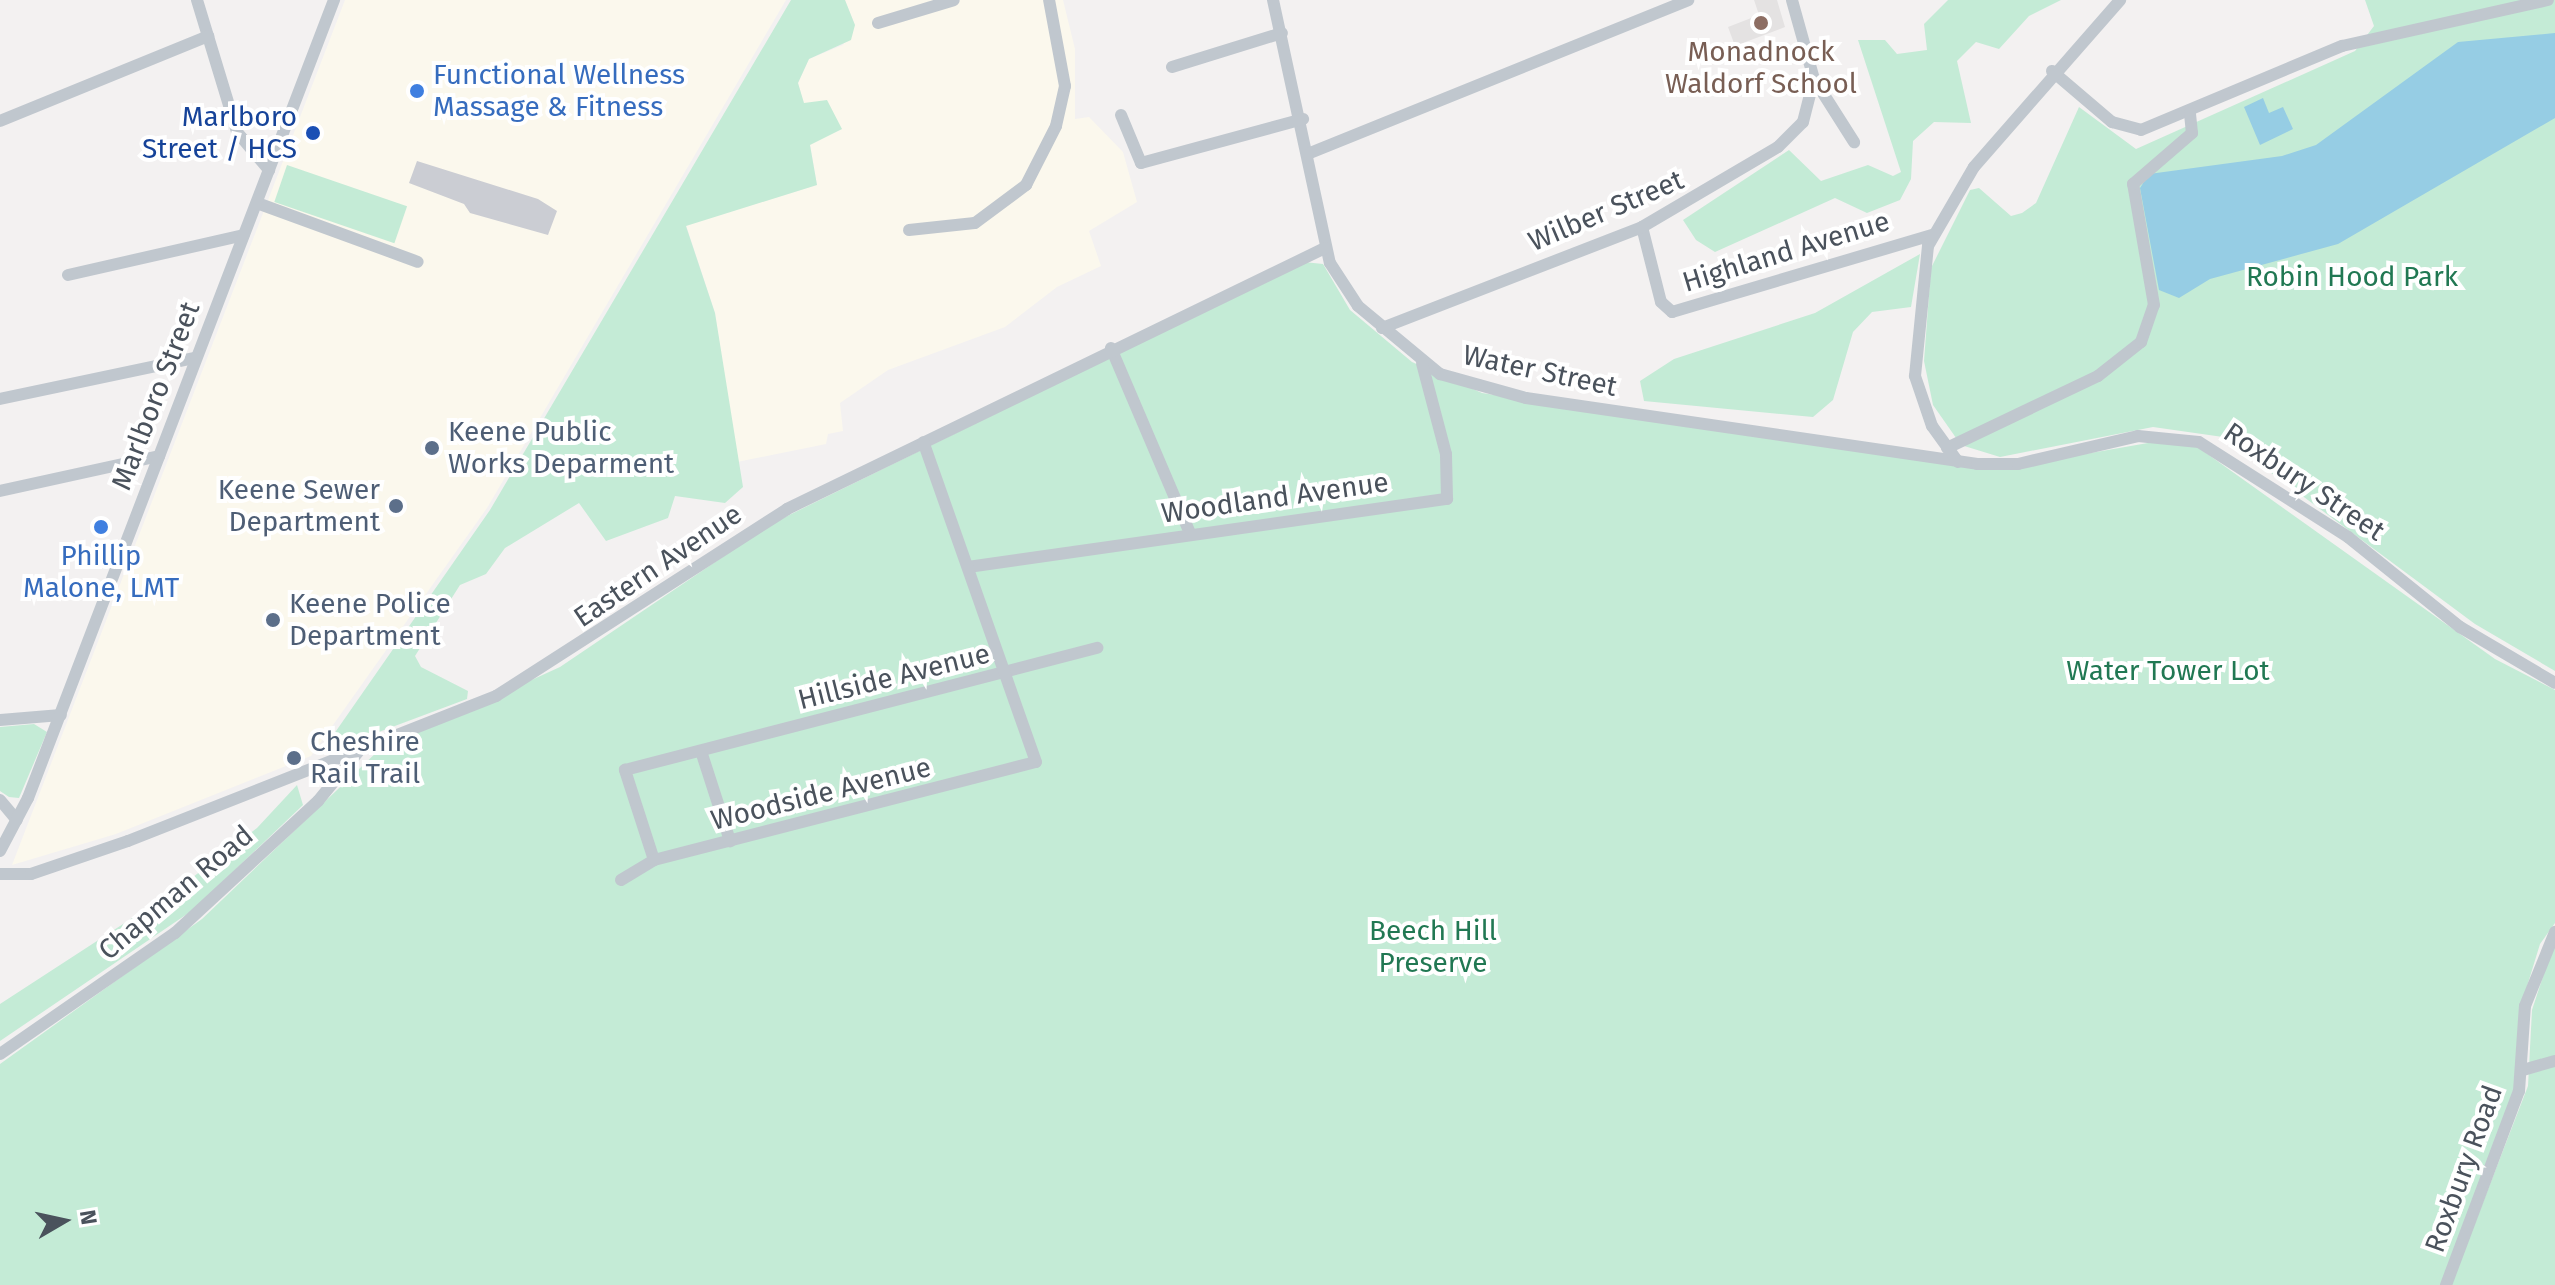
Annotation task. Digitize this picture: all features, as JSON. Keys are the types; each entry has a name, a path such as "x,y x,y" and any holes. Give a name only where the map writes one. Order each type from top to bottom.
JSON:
{"street":[{"path":"197,0 237,132 269,170"},
{"name":"Marlboro Street","path":"0,851 17,820 61,715 334,0"},
{"path":"878,23 954,0"},
{"path":"909,230 975,223 1026,185 1056,126 1065,86 1049,0"},
{"name":"Water Street","path":"1273,0 1303,119 1325,248 1347,293 1422,363 1526,398 1958,462"},
{"path":"1310,153 1688,0"},
{"name":"Wilber Street","path":"1382,328 1642,227 1778,147 1803,122 1814,79 1792,0"},
{"path":"1958,462 1947,448 1915,376 1920,291 1932,235 1974,167 2052,71 2120,0"},
{"path":"2052,71 2124,128 2156,127 2355,42 2548,0"},
{"path":"1172,67 1282,33"},
{"path":"0,121 208,36"},
{"path":"1814,79 1854,142"},
{"path":"1947,448 2098,376 2141,342 2154,305 2133,184 2192,133 2190,113"},
{"path":"1121,115 1141,163 1303,119"},
{"path":"257,203 418,262"},
{"name":"Highland Avenue","path":"1642,227 1660,300 1672,312 1932,235"},
{"path":"68,275 244,235"},
{"name":"Eastern Avenue","path":"0,874 31,874 128,841 522,682 761,525 1111,348 1325,248"},
{"path":"1111,348 1190,533"},
{"path":"0,399 195,358"},
{"name":"Woodland Avenue","path":"968,567 1452,496 1422,363"},
{"name":"Roxbury Street","path":"1958,462 2018,464 2138,436 2199,442 2348,537 2460,627 2555,683"},
{"path":"923,442 1006,673"},
{"path":"0,491 159,456"},
{"name":"Hillside Avenue","path":"654,860 625,770 1097,648"},
{"name":"Woodside Avenue","path":"621,880 654,860 1036,762 1006,673"},
{"path":"0,720 61,715"},
{"name":"Chapman Road","path":"0,1054 175,933 318,801 363,746"},
{"path":"701,751 730,841"},
{"path":"0,800 17,820"},
{"name":"Roxbury Road","path":"2446,1285 2480,1209 2523,1070 2525,1006 2555,932"},
{"path":"2523,1070 2555,1061"}],"shaded area":[{"path":"345,0 786,0 487,508 311,756 116,834 12,865"},
{"path":"845,0 1063,0 1075,49 1075,119 1089,117 1123,152 1137,202 1089,231 1101,266 1057,287 1005,327 888,370 840,403 843,431 828,434 826,444 737,462 715,313 686,225 817,185 810,144 842,129 804,104 798,83 809,59 843,45 855,25"},
{"name":"Monadnock Waldorf School","path":"1754,0 1777,0 1785,27 1735,46 1728,27 1759,15"}],"green space":[{"path":"791,0 845,0 855,25 851,40 809,59 798,83 804,103 827,100 842,129 810,145 817,185 686,226 715,313 743,487 725,503 675,496 668,518 606,541 579,503 505,548 486,574 460,585 415,656 421,667 468,691 467,699 320,754 490,510"},
{"path":"1948,0 2061,0 2029,16 1999,49 1976,42 1957,61 1971,123 1934,122 1913,141 1911,179 1900,200 1867,213 1835,198 1715,252 1696,240 1683,220 1789,150 1821,181 1868,165 1893,176 1901,172 1858,40 1885,40 1897,54 1927,50 1924,24"},
{"name":"Robin Hood Park","path":"2365,0 2555,0 2555,671 2475,624 2223,437 2153,427 2000,457 1961,445 1933,405 1924,361 1931,268 1970,190 1979,188 2011,216 2022,213 2036,203 2079,107 2136,149 2355,51 2374,26"},
{"path":"287,165 407,206 394,243 274,202"},
{"path":"1920,254 1911,307 1872,312 1853,332 1833,400 1813,417 1644,401 1640,381 1674,359 1815,313"},
{"path":"1304,262 1323,264 1350,310 1412,362 1482,393 1993,470 2165,440 2199,448 2495,659 2555,690 2555,923 2540,944 2521,1006 2519,1070 2504,1122 2441,1285 0,1285 0,1064 202,919 380,749 560,667 773,523"},
{"path":"34,724 47,732 19,798 9,797 0,791 0,727"},
{"path":"297,785 303,805 193,910 0,1041 0,1004 180,887 257,828"},
{"path":"2555,940 2555,1285 2451,1285 2528,1086 2532,1010"}],"water":[{"path":"2555,33 2555,118 2338,244 2210,279 2179,298 2159,290 2140,188 2149,174 2282,156 2316,145 2458,42"},
{"path":"2263,98 2269,113 2283,107 2293,129 2260,145 2244,107"}],"building":[{"path":"417,161 538,199 557,211 548,235 470,213 464,204 409,183"}],"place":[{"name":"Monadnock Waldorf School","path":"1761,23"},
{"name":"Functional Wellness Massage & Fitness","path":"417,91"},
{"name":"Marlboro Street / HCS","path":"313,133"},
{"name":"Keene Public Works Deparment","path":"432,448"},
{"name":"Keene Sewer Department","path":"396,506"},
{"name":"Phillip Malone, LMT","path":"101,527"},
{"name":"Keene Police Department","path":"273,620"},
{"name":"Cheshire Rail Trail","path":"294,758"}],"park label":[{"name":"Water Tower Lot","path":"2168,671"},
{"name":"Beech Hill Preserve","path":"1433,947"}]}
